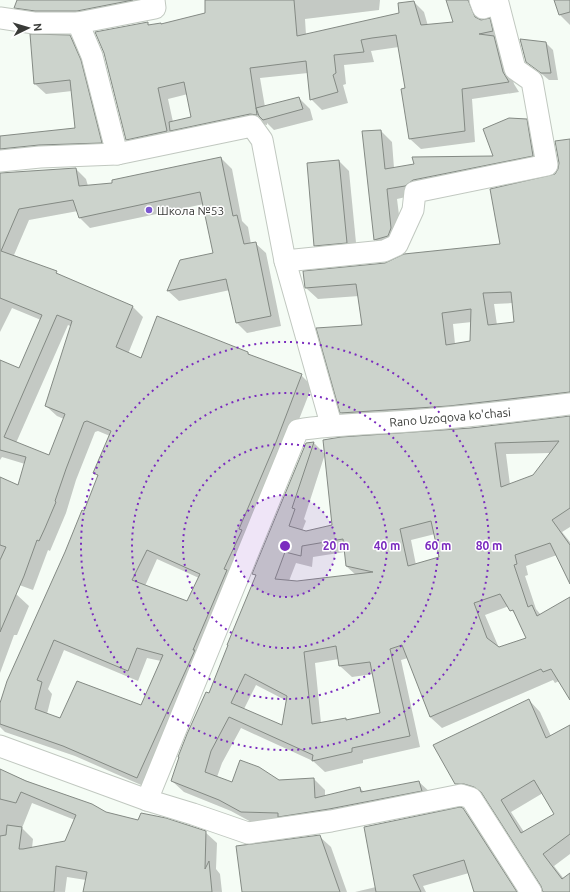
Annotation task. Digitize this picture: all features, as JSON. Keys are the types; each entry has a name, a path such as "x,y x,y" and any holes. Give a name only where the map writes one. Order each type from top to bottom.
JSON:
{"street":[{"path":"0,18 34,23 78,23 155,8 154,0"},
{"path":"285,261 384,251 397,245 413,210 415,192 547,165 532,81 515,69 498,3 483,8 480,0"},
{"path":"78,23 92,56 117,154"},
{"path":"0,161 40,157 117,154 252,126 262,140 285,261 331,424"},
{"name":"Rano Uzoqova ko'chasi","path":"147,800 298,430 331,424 358,425 467,417 570,404"},
{"path":"0,746 147,800 248,833 331,822 461,794 471,798 531,892"}],"building":[{"path":"17,0 133,0 77,11 35,11 14,8"},
{"path":"205,0 294,0 297,36 399,13 398,3 414,1 421,25 453,22 446,0 468,0 475,17 481,20 490,18 493,31 479,34 494,36 503,72 509,82 462,89 465,131 409,139 401,89 405,88 396,35 372,38 361,40 364,52 334,55 336,73 333,75 338,92 310,100 306,61 250,68 257,115 250,114 170,131 169,122 191,117 184,82 158,88 167,131 126,140 104,53 95,32 148,22 148,25 161,24 205,13"},
{"path":"554,0 570,0 570,12 559,15"},
{"path":"30,34 70,35 81,60 102,143 39,145 0,149 0,136 75,128 70,80 34,84"},
{"path":"520,39 546,42 551,73 541,73 526,62"},
{"path":"299,97 303,109 263,120 259,116 256,108"},
{"path":"509,118 527,119 533,156 413,180 405,186 387,189 391,228 388,236 374,240 362,131 381,130 385,169 414,164 412,157 493,156 483,129"},
{"path":"570,139 570,392 449,406 340,413 316,328 362,325 356,284 305,288 303,271 385,263 404,254 500,244 490,189 555,174 559,163 555,141","holes":["511,292 514,322 488,325 483,293","471,309 470,341 446,345 442,313"]},
{"path":"221,157 233,216 237,215 244,244 256,242 271,316 236,323 226,279 167,291 180,260 213,253 200,192 79,218 73,200 19,209 1,251 57,271 56,273 133,306 116,347 141,358 157,316 248,352 248,354 302,374 276,442 239,529 242,530 224,569 227,570 193,650 195,650 137,778 63,746 0,724 0,703 7,681 65,552 82,510 84,511 98,475 93,473 111,431 87,421 84,422 66,469 55,501 56,502 39,541 37,540 24,576 0,632 0,560 6,547 0,545 0,477 18,485 26,457 0,450 0,360 19,368 42,315 0,298 0,173 76,168 79,186 112,183 112,180","holes":["57,315 72,321 45,406 65,414 49,455 4,437","147,550 200,574 187,601 132,580","54,640 128,671 137,648 163,655 141,705 77,681 60,718 35,709 42,682 37,680"]},
{"path":"339,160 347,243 314,246 307,163"},
{"path":"570,416 570,508 552,520 570,545 570,584 550,543 515,555 517,564 514,565 528,607 532,605 537,616 570,597 570,700 551,669 543,672 541,669 430,717 402,645 390,649 410,736 352,748 352,752 312,761 313,755 229,717 211,751 205,772 232,782 240,760 259,767 279,780 314,778 315,798 360,787 361,792 419,781 422,791 278,817 278,813 241,812 219,800 171,781 187,734 206,692 209,693 256,575 252,574 306,443 314,442 292,508 295,509 289,526 306,531 332,525 323,440 341,437 471,428","holes":["559,441 533,475 501,487 495,443","431,521 439,557 408,566 400,529","343,539 346,566 373,572 297,581 275,579 285,552 301,556 302,546","500,594 510,611 513,610 526,638 499,647 487,638 474,603","336,646 339,666 370,662 380,713 346,720 346,718 312,724 304,652","245,674 287,696 282,725 231,703"]},
{"path":"529,699 546,738 570,725 570,834 543,854 562,879 570,873 570,892 543,892 541,886 481,792 474,787 464,784 455,784 433,745","holes":["534,780 554,814 521,833 501,800"]},
{"path":"0,769 26,781 92,804 106,812 138,820 141,813 166,818 206,831 205,869 209,861 212,892 83,892 87,872 56,866 54,892 0,892 0,836 6,835 7,825 22,827 19,849 23,849 65,841 76,815 21,792 16,803 0,799"},
{"path":"460,807 463,808 517,892 474,892 464,860 413,875 421,892 376,892 364,827"},
{"path":"320,835 340,892 242,892 236,846"}],"place":[{"name":"Школа №53","path":"149,210"}]}
